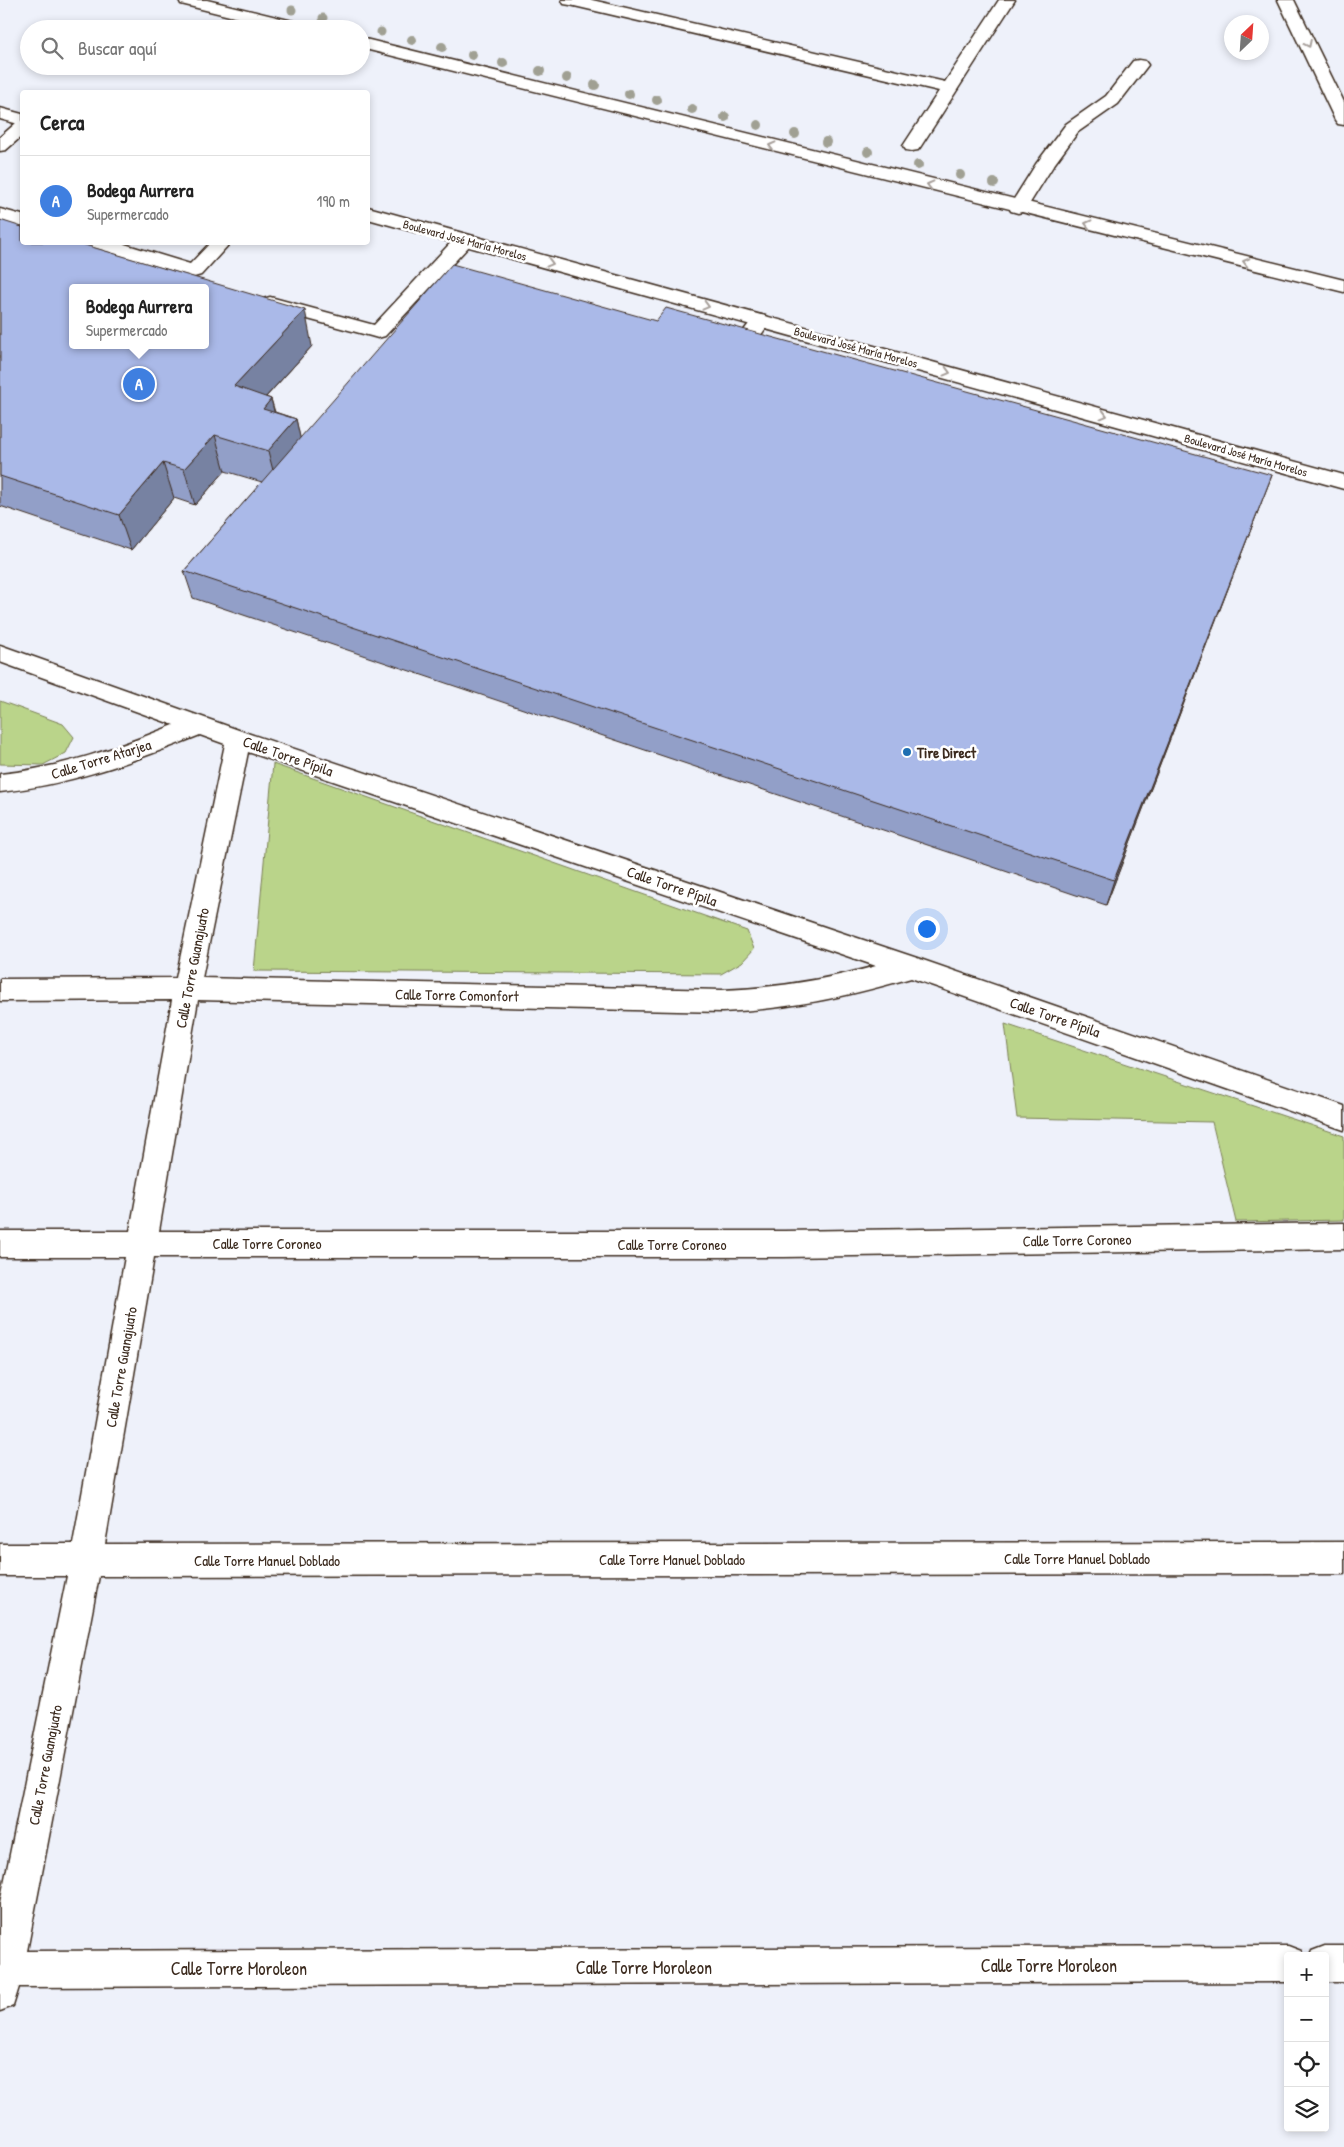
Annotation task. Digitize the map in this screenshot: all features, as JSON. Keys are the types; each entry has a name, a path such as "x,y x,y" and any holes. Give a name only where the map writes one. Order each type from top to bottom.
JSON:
{"street":[{"path":"187,0 267,20"},
{"path":"570,0 948,88"},
{"path":"912,146 1007,0"},
{"path":"1286,0 1344,120"},
{"path":"370,45 1018,207 1344,286"},
{"path":"1018,207 1045,164 1072,128 1112,100 1139,65"},
{"path":"0,114 20,119"},
{"path":"0,146 20,129"},
{"name":"Boulevard José María Morelos","path":"370,214 1344,482"},
{"path":"0,215 20,220"},
{"path":"249,298 378,332 464,240"},
{"path":"106,245 194,271 219,245"},
{"path":"1271,268 1312,270 1344,278"},
{"path":"722,380 734,357 761,321"},
{"path":"1222,448 1320,462 1344,468"},
{"name":"Calle Torre Pípila","path":"0,652 238,739 911,967 1344,1118"},
{"name":"Calle Torre Atarjea","path":"0,783 55,775 132,753 198,725"},
{"name":"Calle Torre Guanajuato","path":"2,1977 86,1561 188,989 238,739"},
{"name":"Calle Torre Comonfort","path":"0,990 188,989 722,1002 782,998 854,983 911,967"},
{"name":"Calle Torre Coroneo","path":"0,1244 784,1244 1344,1236"},
{"name":"Calle Torre Manuel Doblado","path":"0,1560 1344,1558"},
{"name":"Calle Torre Moroleon","path":"2,1977 1284,1964"},
{"path":"1329,1964 1344,1964"}],"green space":[{"path":"0,701 63,724 74,737 66,753 43,765 0,764"},
{"path":"273,764 747,931 754,949 742,962 721,974 254,971"},
{"path":"1005,1024 1344,1136 1344,1220 1236,1222 1212,1122 1017,1118"}],"building":[{"path":"0,220 20,226 20,245 85,245 305,310 234,386 271,399 263,409 296,419 268,451 215,435 184,469 163,463 119,515 0,476"},
{"name":"Tire Direct","path":"452,264 656,321 666,308 1272,475 1114,880 184,571"}],"place":[{"name":"Bodega Aurrera","path":"139,384"},
{"name":"Tire Direct","path":"907,752"}]}
